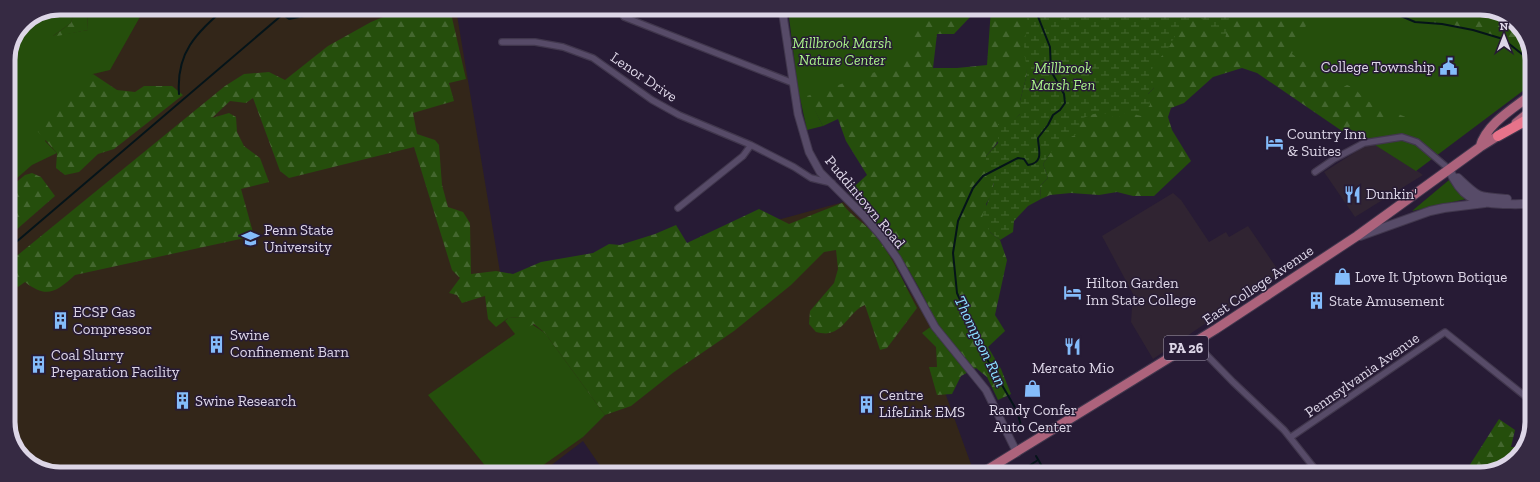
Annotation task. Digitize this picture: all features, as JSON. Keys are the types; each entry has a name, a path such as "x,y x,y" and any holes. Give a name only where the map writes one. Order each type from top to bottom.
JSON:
{"highway":[{"path":"1498,136 1525,121"}],"main road":[{"name":"East College Avenue","path":"1480,147 1482,138 1488,130 1525,100"},
{"name":"East College Avenue","path":"992,467 1195,343 1393,212 1449,169 1498,136 1525,115"},
{"path":"1449,169 1477,195 1485,198 1525,201"},
{"path":"1449,169 1454,180 1467,196 1485,203"},
{"path":"1352,239 1430,211 1444,208 1485,203 1525,202"}],"street":[{"path":"623,15 624,17 793,83"},
{"name":"Puddintown Road","path":"783,15 802,132 809,152 817,167 864,216 893,253 935,327 986,390 1017,453"},
{"name":"Lenor Drive","path":"502,42 542,43 563,47 593,58 652,100 679,115 751,145 794,167 811,178 832,183"},
{"path":"1315,172 1334,159 1364,143 1402,137 1413,139 1449,169"},
{"path":"678,208 721,175 742,156 751,145"},
{"name":"Pennsylvania Avenue","path":"1291,437 1445,332 1525,396"},
{"path":"1195,343 1233,382 1291,437 1314,467"}],"shaded area":[{"name":"Penn State University","path":"60,15 457,15 501,278 686,245 847,201 876,233 891,255 906,286 937,333 939,376 972,467 601,467 583,441 549,467 54,467 45,464 26,452 18,439 15,425 15,60 18,43 28,28 43,18"},
{"path":"1374,140 1423,175 1355,217 1324,172"},
{"path":"1173,193 1181,200 1209,242 1226,232 1229,237 1248,226 1280,273 1153,359 1131,322 1133,294 1102,236"}],"green space":[{"path":"60,15 73,15 71,23 53,36 88,30 87,15 141,15 110,70 93,74 45,141 57,153 32,165 15,180 15,60 18,43 28,28 43,18"},
{"path":"73,15 87,15 88,30 52,37 71,23"},
{"path":"388,15 451,15 466,79 449,83 454,101 413,113 417,134 435,140 439,145 442,185 448,207 463,212 470,223 471,274 496,271 513,274 541,262 593,253 609,244 620,245 655,234 676,225 687,243 759,209 789,224 842,203 880,241 897,269 917,308 887,348 880,350 865,305 855,311 835,331 829,333 816,332 809,324 810,311 834,283 838,269 836,250 824,252 791,285 734,331 674,372 631,406 605,415 545,333 534,324 528,327 521,317 508,318 496,327 488,319 485,296 462,303 457,295 449,293 460,278 452,270 414,147 289,178 280,171 253,98 246,103 230,101 212,118 229,113 236,117 237,132 244,146 260,158 269,182 241,189 254,236 75,275 62,286 51,291 45,292 39,290 25,282 18,287 15,285 15,257 225,86 244,74 269,72 285,80 328,46 371,22"},
{"name":"Millbrook Marsh Nature Center","path":"789,15 917,15 921,72 813,106 823,126 807,130 798,89"},
{"path":"916,15 970,15 954,34 937,34 933,68 957,68 987,65 991,15 1026,15 1028,23 1024,45 1027,74 1020,101 1020,114 986,156 994,182 992,194 986,204 990,232 1000,240 1007,260 995,315 1005,331 988,347 1001,369 1011,394 998,400 987,377 976,368 961,376 952,394 937,395 929,367 937,367 936,347 922,333 936,323 919,287 898,253 887,237 848,192 867,175 846,141 838,119 823,126 807,96 912,59"},
{"path":"1011,15 1486,15 1497,18 1510,26 1522,43 1525,57 1525,89 1416,171 1309,103 1207,41 1055,173"},
{"name":"Millbrook Marsh Fen","path":"1026,15 1233,15 1229,18 1225,40 1200,18 1193,18 1183,25 1165,53 1154,65 1152,74 1154,88 1148,94 1150,105 1141,116 1126,112 1116,119 1107,114 1099,113 1081,119 1077,134 1057,143 1043,164 1048,178 1040,186 1041,199 1028,206 1014,221 1013,232 1000,240 990,232 982,218 994,183 986,176 986,156 998,143 998,124 1010,123 1020,114 1020,101 1027,74 1024,45 1028,23"},
{"path":"1232,15 1309,15 1307,24 1292,54 1307,64 1323,67 1335,87 1340,89 1347,85 1354,88 1367,101 1408,118 1405,124 1380,120 1365,121 1350,126 1342,131 1257,73 1242,68 1213,77 1184,103 1171,108 1168,117 1172,130 1191,161 1154,196 1133,196 1117,192 1099,195 1071,193 1050,195 1041,199 1040,186 1048,178 1043,164 1057,143 1077,134 1081,119 1095,113 1109,113 1148,94 1154,88 1152,69 1154,64 1169,47 1179,30 1188,21 1202,18 1212,29"},
{"path":"1399,15 1486,15 1497,18 1510,26 1516,33 1522,43 1525,57 1503,39 1473,30 1442,24 1415,22"},
{"path":"93,74 117,90 135,92 144,86 172,86 183,95 114,149 98,154 79,172 65,175 56,168 57,153 32,125"},
{"path":"32,173 41,177 55,196 15,231 15,183 25,175"},
{"path":"1449,180 1466,199 1412,211"},
{"path":"521,317 545,333 605,415 583,437 540,467 486,467 428,395 515,334 505,321 508,318"},
{"path":"1499,419 1515,430 1511,447 1517,447 1507,458 1494,465 1468,467"}],"water":[{"path":"282,15 306,15 304,17 289,20"}],"waterway":[{"path":"179,94 179,79 181,66 185,55 190,45 205,26 217,15"},
{"path":"15,243 282,15"},
{"name":"Thompson Run","path":"1022,429 1017,411 984,354 957,293 953,253 958,221 973,188 983,176 1018,158 1024,159 1028,165 1037,161 1039,158 1038,138 1048,125 1053,115 1060,110 1065,103 1064,94 1051,71 1050,47 1037,15"},
{"path":"1399,15 1415,22 1442,24 1473,30 1503,39 1525,56"},
{"path":"1036,456 1042,467"},
{"path":"1027,467 1038,460"}],"place":[{"name":"College Township","path":"1448,67"},
{"name":"Country Inn & Suites","path":"1274,143"},
{"name":"Dunkin'","path":"1353,194"},
{"name":"Penn State University","path":"251,239"},
{"name":"Love It Uptown Botique","path":"1342,277"},
{"name":"Hilton Garden Inn State College","path":"1073,292"},
{"name":"State Amusement","path":"1316,301"},
{"name":"ECSP Gas Compressor","path":"60,321"},
{"name":"Swine Confinement Barn","path":"217,344"},
{"name":"Mercato Mio","path":"1073,347"},
{"name":"Coal Slurry Preparation Facility","path":"38,364"},
{"name":"Randy Confer Auto Center","path":"1033,389"},
{"name":"Swine Research","path":"182,401"},
{"name":"Centre LifeLink EMS","path":"866,404"}]}
